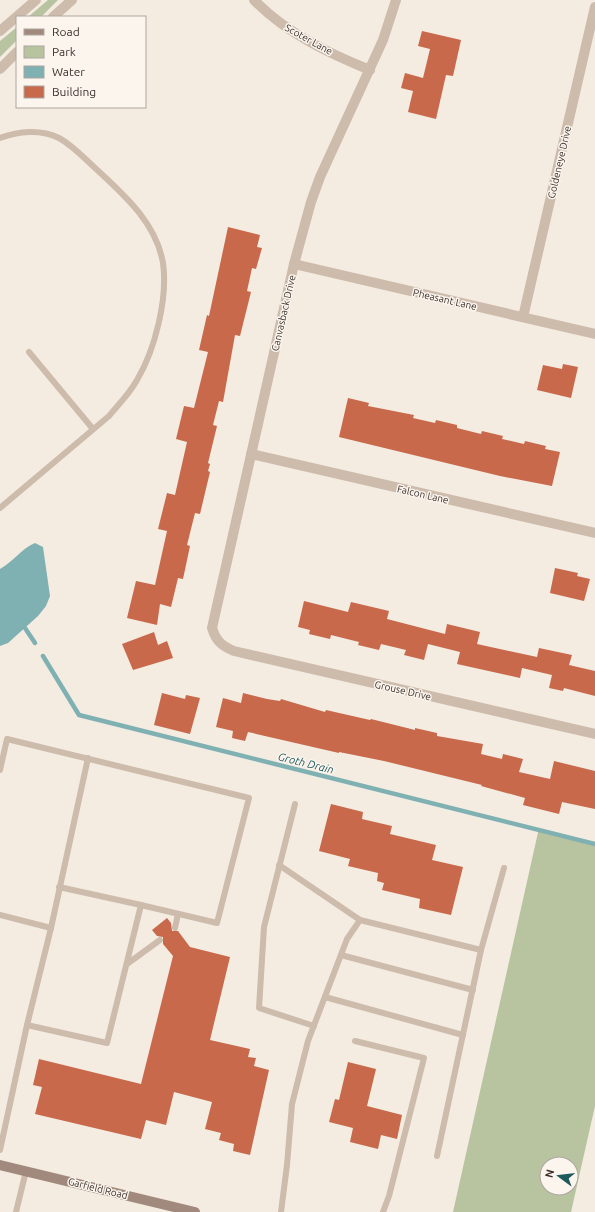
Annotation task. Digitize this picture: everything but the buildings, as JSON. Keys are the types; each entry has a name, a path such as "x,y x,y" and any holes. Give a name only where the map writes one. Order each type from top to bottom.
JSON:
{"main road":[{"name":"Garfield Road","path":"0,1165 195,1212"}],"street":[{"path":"17,16 36,0"},
{"path":"54,16 72,0"},
{"name":"Scoter Lane","path":"254,0 278,21 300,37 370,70"},
{"name":"Canvasback Drive","path":"215,639 212,628 214,615 294,264 311,202 320,178 383,40 396,0"},
{"name":"Goldeneye Drive","path":"523,317 595,7"},
{"path":"0,31 16,17"},
{"path":"0,69 16,53"},
{"name":"Pheasant Lane","path":"294,264 595,334"},
{"name":"Falcon Lane","path":"251,454 595,533"},
{"name":"Grouse Drive","path":"215,639 223,646 234,651 595,734"}],"lane":[{"path":"0,138 10,134 28,132 44,133 58,138 71,146 123,194 142,216 159,247 163,264 164,284 154,342 137,381 109,416 0,508"},
{"path":"29,352 93,429"},
{"path":"0,770 7,739 249,798 217,923 59,887"},
{"path":"0,1150 88,758"},
{"path":"295,804 264,927 259,1008 314,1026"},
{"path":"280,865 360,920 481,950"},
{"path":"437,1156 481,950 504,868"},
{"path":"27,1025 106,1043 141,905"},
{"path":"175,928 178,914"},
{"path":"0,915 51,928"},
{"path":"281,1212 287,1165 292,1104 314,1026 347,939 360,920"},
{"path":"127,964 160,940"},
{"path":"341,955 473,990"},
{"path":"325,997 463,1035"},
{"path":"355,1041 424,1058 389,1196 383,1212"},
{"path":"16,1212 26,1171"}],"green space":[{"path":"48,0 58,0 42,16 29,16"},
{"path":"16,28 16,41 0,57 0,41"},
{"path":"539,828 595,842 595,1106 579,1177 579,1156 539,1156 539,1196 575,1196 571,1212 453,1212"}],"water":[{"path":"35,543 43,547 50,596 46,606 38,616 8,643 0,646 0,569"}],"waterway":[{"name":"Groth Drain","path":"25,628 35,643"},
{"name":"Groth Drain","path":"43,656 79,715 595,844"}]}
